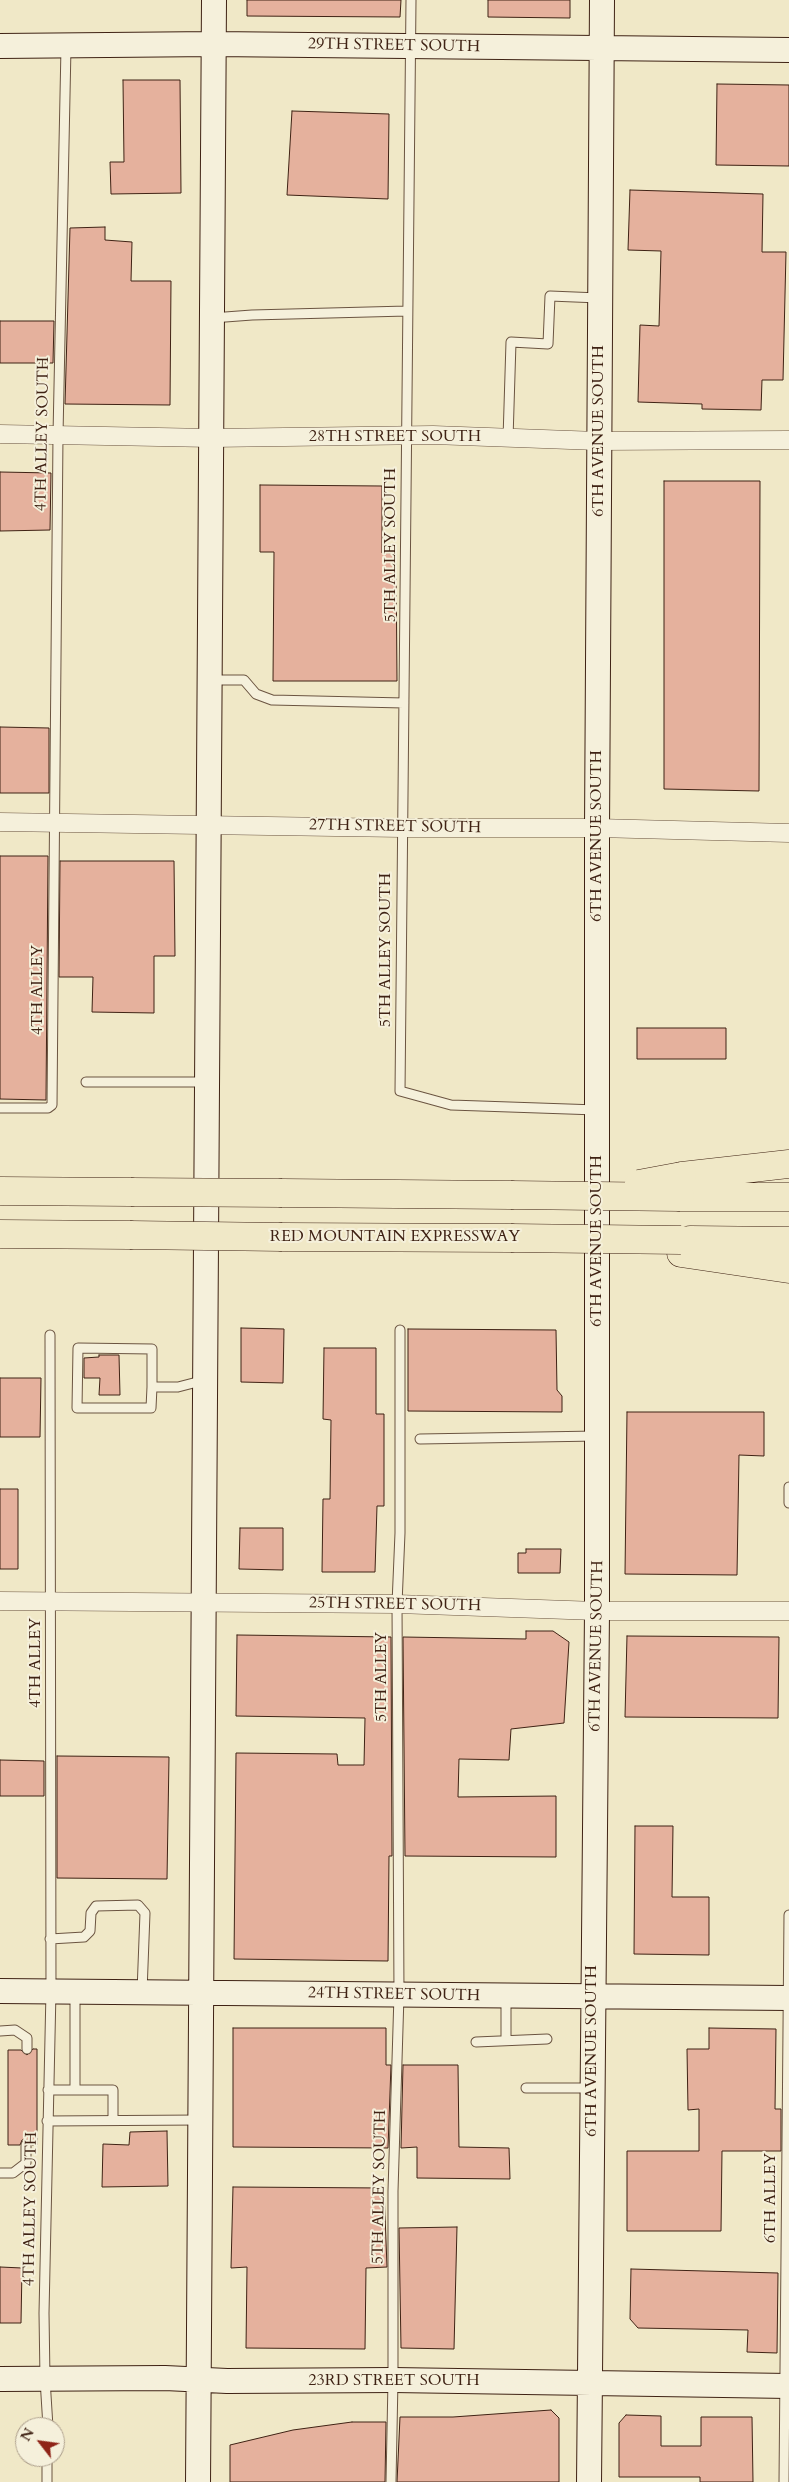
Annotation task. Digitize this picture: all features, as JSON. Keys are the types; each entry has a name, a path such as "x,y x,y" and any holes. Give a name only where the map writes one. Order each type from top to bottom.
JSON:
{"highway":[{"path":"0,1191 567,1196 681,1186 789,1164"},
{"path":"0,1181 74,1192"},
{"path":"681,1186 789,1197"},
{"name":"RED MOUNTAIN EXPRESSWAY","path":"0,1234 430,1238 458,1250 512,1245 681,1246"},
{"path":"681,1246 789,1241"},
{"path":"681,1246 789,1270"}],"street":[{"path":"198,2482 214,0"},
{"name":"6TH AVENUE SOUTH","path":"589,2482 592,1996 598,1611 597,828 602,0"},
{"name":"29TH STREET SOUTH","path":"0,46 66,47 214,44 789,50"},
{"name":"28TH STREET SOUTH","path":"0,434 211,438 433,435 598,441 789,440"},
{"name":"27TH STREET SOUTH","path":"0,822 402,828 597,828 789,832"},
{"name":"25TH STREET SOUTH","path":"0,1601 397,1604 598,1611 789,1610"},
{"name":"24TH STREET SOUTH","path":"0,1991 788,1998"},
{"name":"23RD STREET SOUTH","path":"0,2379 393,2380 787,2386"}],"lane":[{"name":"5TH ALLEY SOUTH","path":"411,0 400,1091 450,1105 597,1110"},
{"name":"4TH ALLEY SOUTH","path":"54,822 58,435 66,47"},
{"path":"508,439 511,342 548,344 550,296 599,298"},
{"path":"212,318 252,315 408,311"},
{"path":"209,680 244,680 256,694 272,700 404,703"},
{"name":"4TH ALLEY","path":"0,1108 48,1108 52,1105 54,822"},
{"path":"86,1082 207,1082"},
{"name":"5TH ALLEY","path":"399,1995 397,1604 400,1532 400,1330"},
{"name":"4TH ALLEY","path":"50,1335 52,1601 51,1991"},
{"path":"78,1348 152,1349 152,1387 151,1408 77,1408 78,1348"},
{"path":"152,1387 178,1387 205,1380"},
{"path":"420,1439 597,1436"},
{"path":"789,1486 789,1503"},
{"path":"50,1939 84,1937 90,1931 91,1913 96,1906 138,1906 145,1913 142,1992"},
{"name":"6TH ALLEY","path":"784,2482 787,2386 789,1915"},
{"name":"4TH ALLEY SOUTH","path":"47,2417 44,2379 47,2121 51,1991"},
{"path":"75,1992 75,2090"},
{"name":"5TH ALLEY SOUTH","path":"391,2482 393,2192 399,1995"},
{"path":"506,1996 506,2040"},
{"path":"0,2031 15,2030 28,2038 27,2049"},
{"path":"476,2042 547,2040"},
{"path":"526,2088 592,2088"},
{"path":"48,2090 113,2090 113,2120"},
{"path":"47,2121 200,2120"},
{"path":"0,2173 13,2173 26,2163 26,2145"},
{"path":"47,2467 47,2482"}],"building":[{"path":"247,0 401,0 400,17 247,16"},
{"path":"488,0 570,0 570,18 488,17"},
{"path":"123,80 180,80 181,193 111,194 110,162 124,162"},
{"path":"717,84 789,85 789,166 716,165"},
{"path":"292,111 389,114 388,199 287,195"},
{"path":"630,190 763,194 762,252 786,252 783,380 762,380 761,410 702,409 702,404 638,402 640,325 659,326 661,251 628,250"},
{"path":"105,227 105,240 132,242 131,281 171,281 170,405 65,404 70,228"},
{"path":"0,321 54,321 53,363 0,363"},
{"path":"0,472 51,473 50,530 0,531"},
{"path":"664,481 760,481 759,791 664,789"},
{"path":"260,485 382,486 382,553 396,553 397,681 273,681 274,552 260,552"},
{"path":"0,727 49,728 49,793 0,793"},
{"path":"0,856 48,856 46,1100 0,1099"},
{"path":"60,861 174,861 175,956 154,956 154,1013 92,1012 93,977 59,977"},
{"path":"637,1028 726,1028 726,1059 637,1059"},
{"path":"241,1328 284,1329 283,1383 241,1382"},
{"path":"408,1329 556,1330 557,1390 562,1396 562,1412 408,1411"},
{"path":"324,1348 376,1348 376,1414 384,1414 384,1506 377,1506 375,1572 322,1572 323,1499 330,1499 331,1420 323,1419"},
{"path":"99,1355 119,1355 120,1395 99,1395 100,1378 84,1378 84,1358 99,1357"},
{"path":"0,1378 41,1378 40,1437 0,1437"},
{"path":"627,1412 764,1412 764,1456 739,1455 737,1575 625,1574"},
{"path":"0,1489 18,1489 18,1569 0,1569"},
{"path":"240,1528 283,1528 283,1570 239,1569"},
{"path":"526,1549 561,1549 560,1573 518,1573 518,1553 526,1553"},
{"path":"526,1631 553,1631 569,1642 564,1723 511,1729 509,1760 459,1759 458,1797 556,1796 556,1857 405,1856 403,1637 526,1639"},
{"path":"237,1635 391,1637 392,1856 389,1856 388,1961 234,1959 236,1753 337,1754 338,1765 364,1765 365,1718 236,1716"},
{"path":"627,1636 779,1637 778,1718 625,1717"},
{"path":"57,1756 169,1757 167,1879 57,1878"},
{"path":"0,1760 44,1761 44,1796 0,1796"},
{"path":"635,1826 673,1826 672,1897 709,1897 709,1955 634,1954"},
{"path":"233,2028 386,2028 386,2065 391,2065 388,2148 233,2147"},
{"path":"709,2028 776,2029 775,2109 781,2109 781,2151 722,2151 721,2231 627,2231 627,2151 699,2151 699,2109 688,2110 687,2049 709,2049"},
{"path":"33,2049 37,2049 37,2145 32,2145 26,2139 22,2140 20,2145 8,2145 8,2050 21,2050 27,2055"},
{"path":"403,2065 458,2065 459,2147 509,2148 510,2179 417,2178 417,2147 401,2148"},
{"path":"167,2131 168,2186 102,2187 103,2144 129,2145 130,2132"},
{"path":"233,2187 384,2188 387,2267 366,2268 365,2349 246,2348 247,2267 231,2268"},
{"path":"457,2227 454,2349 401,2348 399,2228"},
{"path":"0,2267 22,2268 21,2323 0,2323"},
{"path":"631,2269 778,2273 777,2353 747,2352 748,2330 638,2328 630,2319"},
{"path":"551,2410 559,2418 559,2482 397,2482 400,2417 453,2417"},
{"path":"626,2415 661,2416 661,2446 701,2446 701,2417 752,2417 753,2482 700,2482 700,2477 619,2477 619,2423"},
{"path":"352,2422 386,2422 385,2482 230,2482 230,2445 293,2430"}]}
